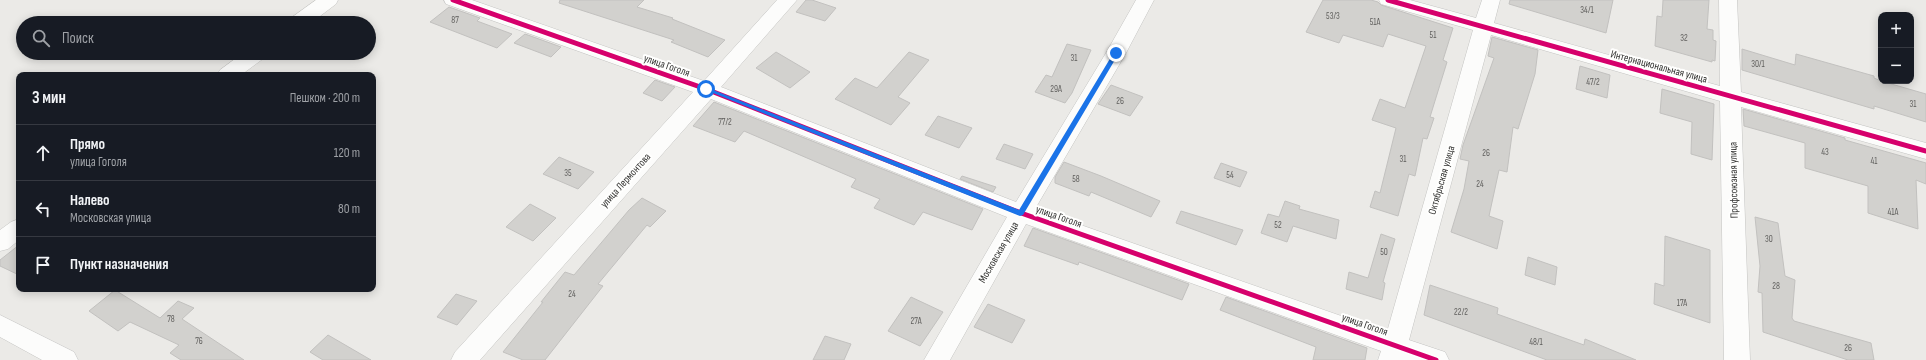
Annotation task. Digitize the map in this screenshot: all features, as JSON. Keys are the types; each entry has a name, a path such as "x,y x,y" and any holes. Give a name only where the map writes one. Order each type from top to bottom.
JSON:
{"street":[{"path":"307,16 329,0"},
{"name":"улица Гоголя","path":"453,0 706,89 1020,213 1393,352 1436,360"},
{"name":"улица Лермонтова","path":"464,360 706,89 788,0"},
{"name":"Московская улица","path":"937,360 1020,213 1116,53 1145,0"},
{"name":"Интернациональная улица","path":"1388,0 1926,151"},
{"name":"Октябрьская улица","path":"1393,352 1491,0"},
{"name":"Профсоюзная улица","path":"1728,0 1737,360"},
{"path":"231,72 247,60"},
{"path":"0,242 16,230"},
{"path":"0,324 65,360"}],"building":[{"path":"560,0 644,0 637,7 673,18 672,19 725,40 708,57 671,42 674,40 559,3"},
{"path":"806,0 812,0 836,8 825,21 796,12"},
{"path":"1323,0 1371,0 1378,2 1381,5 1453,28 1443,60 1447,62 1430,117 1434,118 1427,139 1423,138 1415,176 1409,174 1398,216 1370,207 1375,191 1380,193 1396,128 1372,120 1380,99 1405,108 1426,46 1388,34 1383,47 1343,35 1339,43 1306,32"},
{"path":"1510,0 1613,0 1606,33 1509,4"},
{"path":"1663,0 1709,0 1707,29 1713,30 1713,40 1716,41 1715,61 1712,60 1712,62 1655,46 1657,16 1662,17"},
{"path":"449,7 480,18 477,21 512,34 497,48 430,22"},
{"path":"525,34 561,47 551,57 514,43"},
{"path":"1492,37 1538,50 1535,74 1518,129 1513,127 1507,172 1499,170 1489,216 1503,221 1497,249 1451,232 1464,189 1469,161 1460,159 1463,145 1494,58 1488,56"},
{"path":"1067,44 1091,50 1072,93 1065,103 1035,92 1046,75 1052,77"},
{"path":"1742,49 1795,65 1796,54 1874,76 1874,78 1878,80 1878,84 1891,84 1926,94 1926,122 1874,106 1874,109 1742,70"},
{"path":"776,52 810,72 790,88 756,68"},
{"path":"909,52 929,60 898,97 910,103 891,125 835,99 855,78 877,88"},
{"path":"1580,66 1610,75 1607,98 1576,89"},
{"path":"655,80 675,87 662,101 643,93"},
{"path":"1111,85 1143,97 1130,116 1098,104"},
{"path":"1662,89 1714,104 1712,160 1691,154 1692,122 1660,113"},
{"path":"714,102 983,209 972,230 923,212 914,225 874,208 880,199 851,187 856,179 744,131 735,142 693,126"},
{"path":"1743,109 1926,163 1926,184 1916,180 1918,229 1868,213 1868,186 1805,168 1805,143 1744,126"},
{"path":"938,116 972,128 959,148 925,135"},
{"path":"1004,144 1033,154 1025,169 996,159"},
{"path":"559,157 594,172 578,189 543,174"},
{"path":"1064,162 1160,201 1151,217 1091,192 1089,196 1055,183 1055,177"},
{"path":"1221,163 1247,172 1240,187 1214,178"},
{"path":"962,176 996,187 993,192 960,179"},
{"path":"642,198 666,211 650,227 647,225 598,284 603,286 545,360 523,360 503,352 565,272 574,275 629,210"},
{"path":"1285,201 1300,206 1299,209 1339,220 1336,239 1293,226 1287,242 1261,233 1268,214 1279,217"},
{"path":"530,204 556,218 533,241 506,227"},
{"path":"1181,211 1243,230 1236,245 1176,223"},
{"path":"1755,217 1778,223 1785,276 1795,280 1792,318 1794,321 1871,343 1874,360 1848,360 1763,332 1762,293 1758,292 1760,266"},
{"path":"1033,228 1189,284 1182,300 1079,262 1078,265 1024,246"},
{"path":"1381,234 1395,239 1383,282 1385,283 1382,300 1346,289 1349,272 1368,278"},
{"path":"1665,236 1710,250 1710,323 1654,304 1655,283 1664,286"},
{"path":"16,247 16,274 0,266 0,260"},
{"path":"1528,257 1557,267 1555,285 1525,275"},
{"path":"1430,285 1498,308 1497,314 1584,345 1585,339 1636,360 1547,360 1424,315"},
{"path":"113,292 118,292 160,318 178,301 194,308 182,319 244,360 181,360 170,353 179,345 130,322 118,331 89,311"},
{"path":"456,294 477,301 457,325 437,317"},
{"path":"911,297 943,312 920,346 888,331"},
{"path":"1226,297 1367,348 1365,360 1313,360 1316,347 1220,310"},
{"path":"988,304 1025,320 1012,343 974,327"},
{"path":"328,335 371,360 323,360 310,352"},
{"path":"825,336 851,344 844,360 813,360"}],"cycle path":[{"path":"453,0 706,89 1021,213 1436,360"},
{"path":"1388,0 1926,151"}],"route":[{"path":"706,89 1020,213 1116,53"}]}
